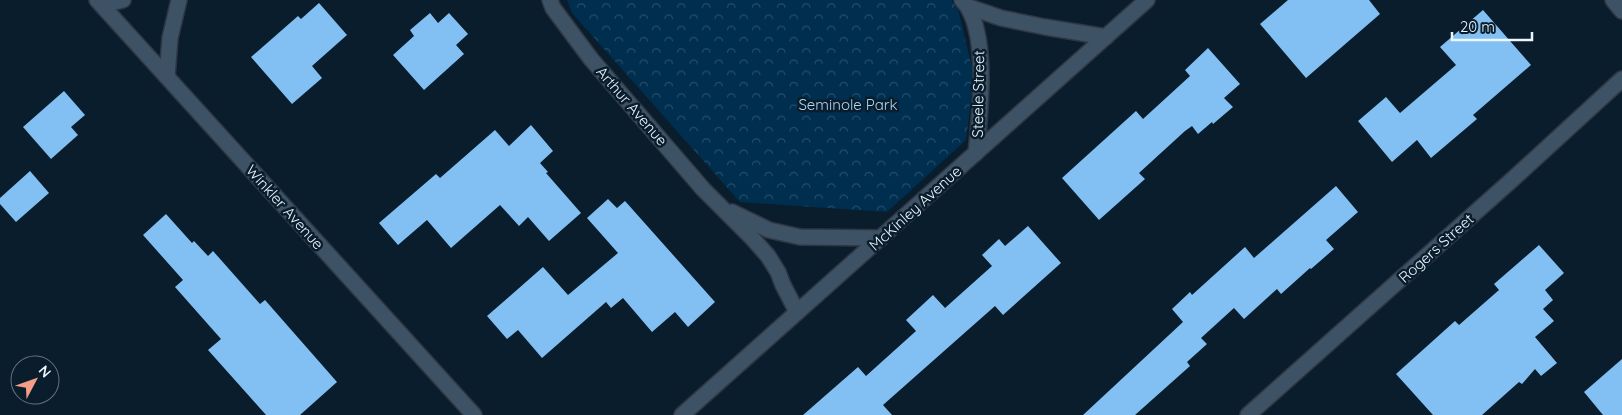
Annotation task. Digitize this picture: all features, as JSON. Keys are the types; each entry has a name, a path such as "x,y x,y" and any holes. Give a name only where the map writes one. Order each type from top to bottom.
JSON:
{"street":[{"path":"99,3 122,0"},
{"path":"167,77 170,38 179,0"},
{"name":"McKinley Avenue","path":"682,415 1147,0"},
{"path":"1613,0 1622,10"},
{"name":"Winkler Avenue","path":"99,3 474,415"},
{"name":"Arthur Avenue","path":"549,3 591,59 703,189 753,238 768,256 778,272 797,312"},
{"name":"Steele Street","path":"965,3 1001,18 1106,37"},
{"name":"Steele Street","path":"965,3 978,35 980,112 976,153"},
{"name":"Rogers Street","path":"1248,415 1622,79"},
{"name":"Arthur Avenue","path":"720,207 769,230 800,237 881,238"}],"green space":[{"name":"Seminole Park","path":"567,0 951,0 958,9 974,76 966,140 887,212 740,202 572,13"}],"building":[{"path":"1288,0 1369,0 1380,14 1306,78 1260,24"},
{"path":"319,3 347,35 312,66 322,78 292,104 251,57 298,16 301,19"},
{"path":"1483,10 1531,65 1473,115 1477,119 1431,158 1417,140 1392,162 1358,121 1386,97 1400,113 1456,65 1440,47"},
{"path":"430,13 438,23 449,13 468,34 456,45 464,54 424,90 393,55 414,36 410,30"},
{"path":"1208,48 1240,84 1224,98 1233,107 1198,134 1192,126 1185,131 1139,173 1145,179 1099,220 1062,178 1136,111 1143,119 1190,76 1185,70"},
{"path":"64,91 85,115 71,127 78,135 51,159 23,127"},
{"path":"531,125 553,151 540,163 548,172 546,173 581,213 549,241 528,217 519,226 500,205 451,248 427,220 398,245 379,223 436,174 440,178 495,130 509,146"},
{"path":"30,171 49,193 16,222 0,204 0,198"},
{"path":"1336,186 1358,212 1326,240 1334,249 1281,294 1277,289 1244,319 1234,308 1201,338 1207,344 1187,362 1190,366 1135,415 1083,415 1183,322 1172,309 1190,292 1192,295 1245,247 1254,258"},
{"path":"608,199 617,208 625,201 715,302 688,327 675,312 652,332 623,298 611,308 606,302 542,358 518,330 507,339 487,316 543,267 568,295 618,253 587,218"},
{"path":"166,214 192,243 194,241 208,256 213,251 260,304 265,300 337,382 300,415 266,415 208,350 221,339 175,287 183,280 143,235"},
{"path":"1028,226 1061,263 1003,315 995,306 883,405 892,415 803,415 858,367 866,376 916,331 906,320 933,295 945,308 992,266 982,255 999,239 1005,246"},
{"path":"1539,245 1564,273 1545,290 1553,300 1543,309 1554,321 1535,337 1557,363 1541,376 1535,369 1522,384 1519,382 1482,415 1433,415 1396,374 1455,321 1459,325 1499,290 1494,284"},
{"path":"1622,359 1622,415 1603,415 1584,392"}]}
